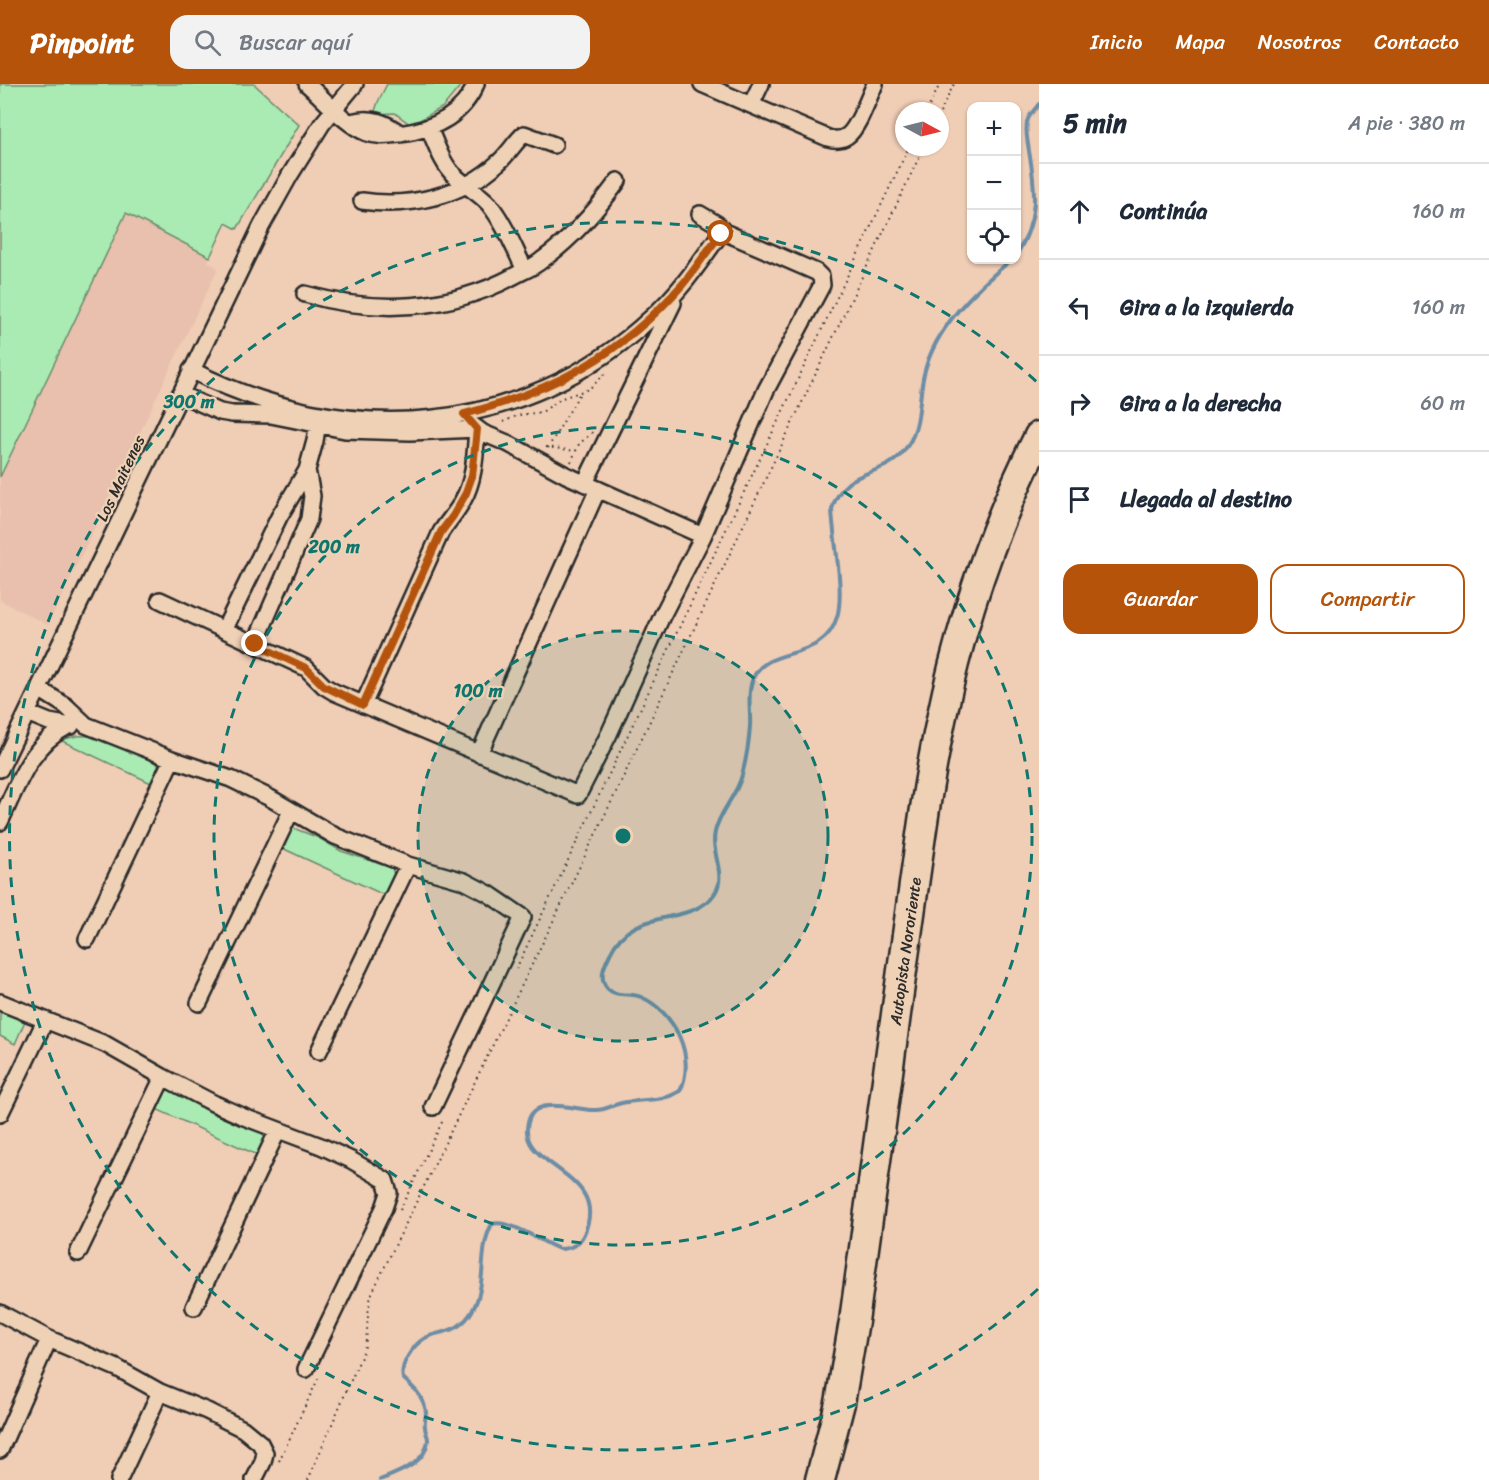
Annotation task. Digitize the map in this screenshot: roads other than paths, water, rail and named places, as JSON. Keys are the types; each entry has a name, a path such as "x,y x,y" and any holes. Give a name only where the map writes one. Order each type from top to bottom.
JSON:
{"highway":[{"name":"Autopista Nororiente","path":"820,1480 840,1403 854,1321 924,814 941,720 961,639 978,585 1008,503 1039,436"},
{"name":"Autopista Nororiente","path":"840,1480 856,1418 868,1352 953,753 963,706 995,594 1023,514 1039,477"}],"street":[{"path":"307,84 351,122 364,119 378,121 401,134 429,128 455,113 476,84"},
{"name":"Los Maitenes","path":"0,769 276,199 322,124 355,84"},
{"path":"702,84 828,138 839,140 852,132 875,84"},
{"path":"751,105 761,84"},
{"path":"429,128 450,170 490,206 525,270"},
{"path":"362,201 407,202 433,197 467,185 499,162 524,134 554,145"},
{"path":"305,294 363,306 420,305 465,296 505,281 540,262 574,234 618,181"},
{"path":"160,600 306,668 324,686 363,705 578,795 609,734 662,616 703,536 766,390 822,285 821,277 816,272 724,232 700,214"},
{"path":"192,370 245,394 319,420 395,421 464,414 498,405 544,388 592,363 643,325 683,284 724,232"},
{"path":"479,754 653,340 683,284"},
{"path":"643,325 652,332 653,340"},
{"path":"180,394 220,412 319,420 379,432 477,429"},
{"path":"464,414 477,429 566,475 703,536"},
{"path":"224,630 279,518 307,470 319,420"},
{"path":"363,705 441,532 466,493 472,476 477,429"},
{"path":"255,644 309,519 312,496 307,470"},
{"path":"39,689 66,706 86,725 172,759 231,779 270,798 335,836 408,865 464,881 489,894 523,917 439,1111"},
{"path":"27,713 68,726 86,725"},
{"path":"0,822 25,769 38,748 52,734 68,726"},
{"path":"87,939 172,759"},
{"path":"199,1003 291,811"},
{"path":"319,1051 408,865"},
{"path":"0,1002 105,1044 162,1077 244,1117 321,1146 382,1177 389,1189 388,1198 306,1368"},
{"path":"0,1114 45,1021"},
{"path":"78,1253 162,1077"},
{"path":"194,1307 278,1130"},
{"path":"0,1313 49,1339 106,1363 160,1392 232,1422 264,1448 264,1458 254,1480"},
{"path":"0,1450 49,1339"},
{"path":"119,1480 160,1392"}],"waterway":[{"path":"1021,246 1029,230 1034,205 1026,127 1029,117 1039,104"},
{"path":"380,1480 410,1466 417,1461 426,1448 428,1440 425,1407 418,1393 403,1378 403,1367 415,1346 430,1336 453,1329 468,1317 475,1306 479,1295 487,1235 492,1224 508,1225 559,1249 574,1246 584,1234 589,1213 585,1196 575,1182 534,1149 527,1135 529,1119 533,1112 549,1106 599,1110 626,1102 658,1099 680,1091 685,1078 686,1064 684,1050 672,1024 653,1004 641,997 615,993 607,988 603,980 606,962 620,938 633,928 647,922 691,911 704,904 715,893 719,879 715,832 720,817 740,783 750,732 749,697 752,681 759,669 768,662 807,648 819,642 830,632 837,617 840,593 832,509 839,494 847,484 899,457 908,445 916,428 924,374 937,341 958,311 1006,264"}]}
